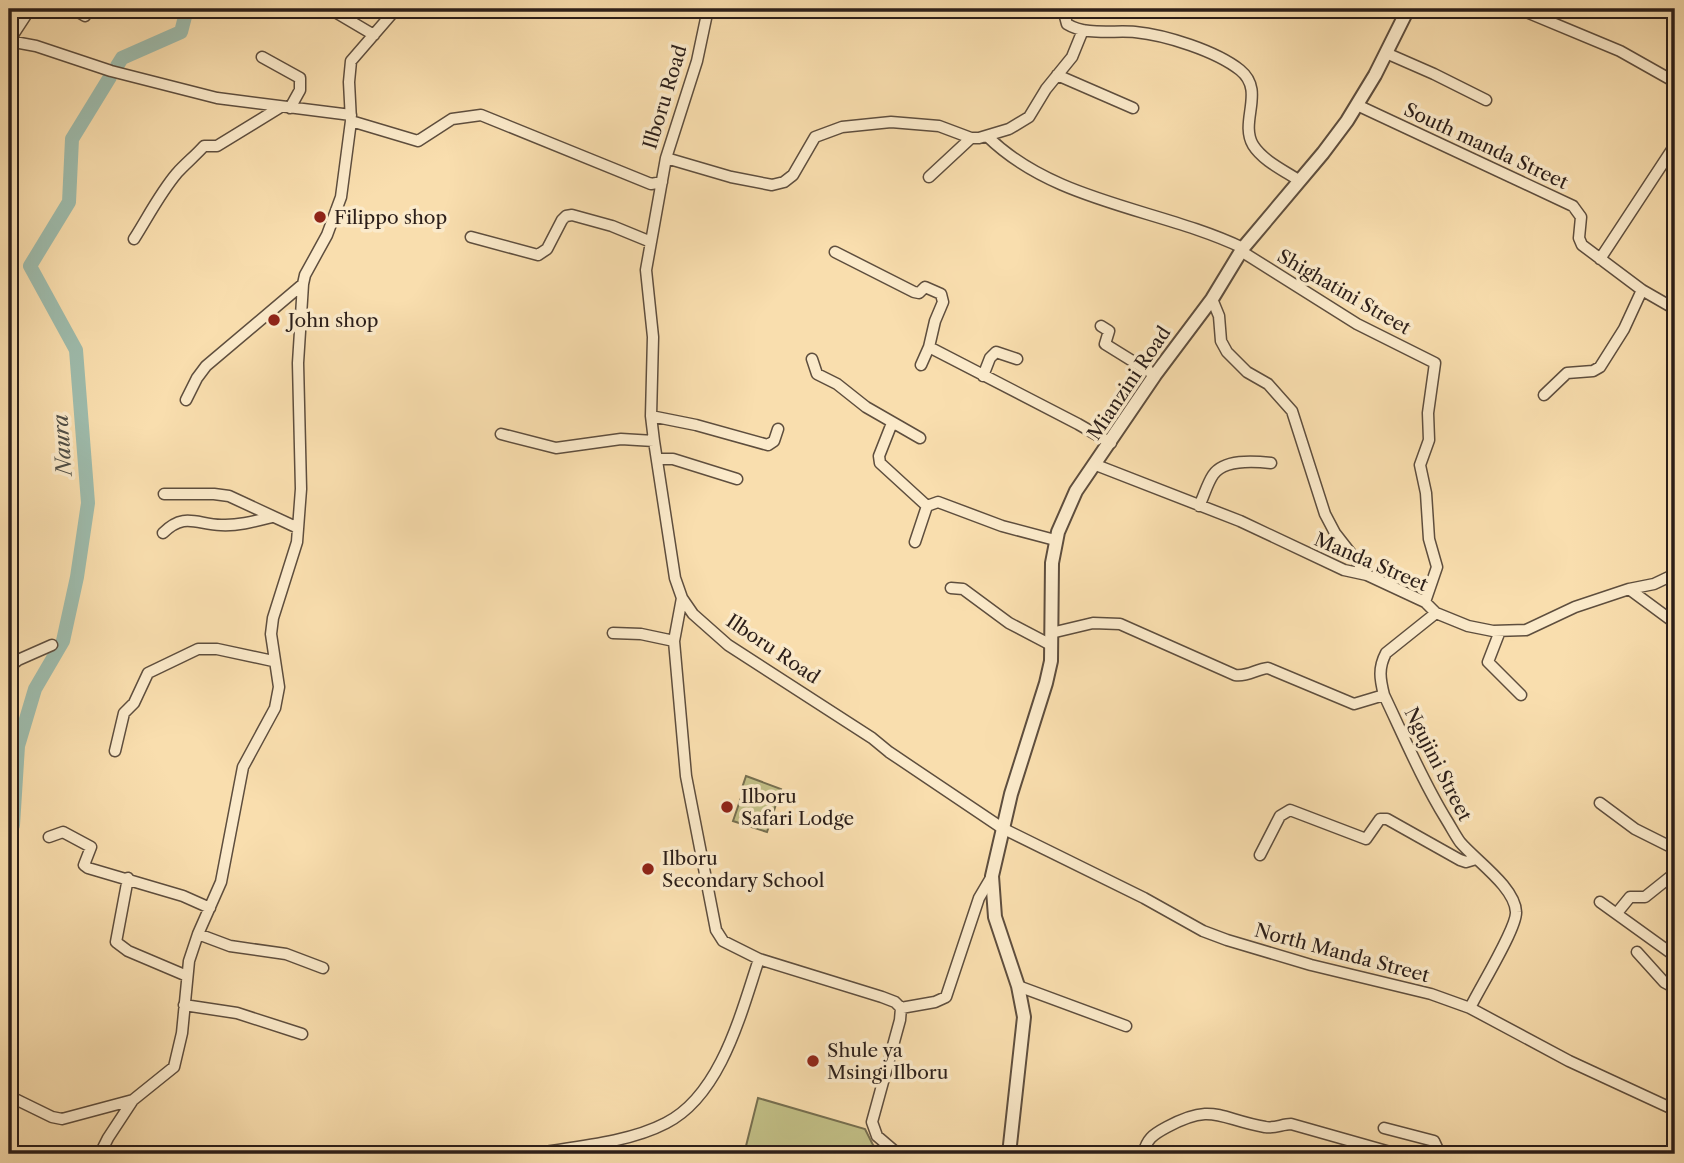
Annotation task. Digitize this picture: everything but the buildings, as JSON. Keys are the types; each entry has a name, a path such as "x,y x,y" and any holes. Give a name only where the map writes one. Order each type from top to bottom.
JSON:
{"street":[{"path":"30,9 9,41 36,46 102,69 205,96 351,118 418,141 452,119 481,115 651,184 662,181"},
{"path":"73,9 85,16"},
{"path":"330,9 349,13 374,35"},
{"path":"100,1154 133,1100 174,1067 182,1033 189,961 224,874 243,767 275,708 279,687 271,634 273,618 297,542 301,489 298,363 303,284 305,275 327,236 341,197 351,118 349,66 356,54 396,9"},
{"name":"Ilboru Road","path":"708,9 697,61 666,158 646,270 653,337 653,441 675,578 682,598 705,626 728,645 872,738 888,752 1002,828"},
{"path":"1063,9 1067,24 1083,30 1137,32 1174,40 1228,62 1251,83 1253,91 1250,133 1253,144 1265,157 1300,181"},
{"name":"Mianzini Road","path":"1002,828 1051,661 1051,575 1055,540 1066,510 1076,491 1155,375 1212,299 1242,249 1300,181 1357,105 1408,9"},
{"path":"1520,9 1620,51 1675,82"},
{"path":"666,158 731,177 772,185 784,182 793,175 815,137 842,127 860,123 912,122 939,126 971,138 987,136 1009,129 1029,117 1072,57 1083,30"},
{"path":"1386,53 1486,100"},
{"path":"134,239 170,182 204,145 217,146 285,108 300,90 300,78 262,57"},
{"path":"1057,75 1133,108"},
{"name":"South manda Street","path":"1357,105 1573,206 1581,217 1580,242 1642,289 1675,309"},
{"path":"987,136 1020,164 1055,182 1213,236 1242,249"},
{"path":"929,177 971,138"},
{"path":"1601,259 1675,145"},
{"path":"471,237 538,255 547,249 562,219 572,215 612,226 651,242"},
{"name":"Shighatini Street","path":"1242,249 1357,324 1435,363 1428,413 1429,440 1420,465 1426,493 1429,539 1437,567 1425,602"},
{"path":"835,252 914,292 919,293 925,286 941,294 943,302 934,321 929,347 921,365"},
{"path":"186,400 206,366 303,284"},
{"path":"1544,395 1570,372 1593,371 1600,367 1624,329 1642,289"},
{"path":"1212,299 1219,316 1221,341 1227,352 1247,372 1268,384 1292,411 1325,514 1335,533 1367,575"},
{"path":"1101,326 1108,331 1105,344 1155,375"},
{"path":"929,347 1111,443"},
{"path":"983,376 990,358 996,352 1017,359"},
{"path":"812,359 817,374 837,384 866,407 920,438"},
{"path":"651,416 768,445 774,441 778,429"},
{"path":"892,423 879,456 880,463 927,506"},
{"path":"500,434 556,447 621,439 653,441"},
{"path":"657,459 673,459 737,479"},
{"path":"1199,506 1213,473 1226,466 1247,461 1270,463"},
{"name":"Manda Street","path":"1096,465 1240,521 1334,565 1367,575 1468,626 1500,631 1526,630 1575,607 1629,589 1654,584 1675,574"},
{"path":"164,494 229,496 298,528"},
{"path":"915,542 927,506 937,502 1002,526 1055,540"},
{"path":"163,533 178,521 219,525 272,517"},
{"path":"951,588 963,589 1009,623 1051,639 1093,623 1120,624 1235,675 1246,675 1268,668 1354,704 1384,695"},
{"path":"1629,589 1675,623"},
{"path":"682,598 674,641 685,776 716,930 723,941 759,959 882,997 895,1002 901,1008 872,1122 877,1136 898,1154"},
{"name":"Ngujini Street","path":"1436,612 1386,653 1381,662 1380,676 1384,695 1429,792 1458,840 1493,872 1513,901 1516,911 1508,935 1470,1008"},
{"path":"1500,631 1488,662 1521,695"},
{"path":"613,633 642,634 674,641"},
{"path":"9,667 18,660 52,645"},
{"path":"115,751 124,713 134,703 148,673 198,649 217,649 273,661"},
{"path":"1600,803 1635,829 1675,849"},
{"path":"1260,855 1280,816 1290,810 1366,839 1380,819 1387,819 1460,860 1466,862 1476,859"},
{"path":"1002,828 992,876 995,917 1018,986 1024,1017 1009,1154"},
{"name":"North Manda Street","path":"1002,828 1144,898 1203,931 1311,965 1431,994 1470,1008 1569,1061 1675,1110"},
{"path":"49,837 63,832 89,845 92,849 85,861 85,867 183,896 210,908"},
{"path":"1616,913 1630,897 1645,897 1675,873"},
{"path":"901,1008 943,1000 949,992 979,898 992,876"},
{"path":"128,878 116,942 128,951 187,976"},
{"path":"1600,902 1675,956"},
{"path":"198,934 230,946 286,954 323,968"},
{"path":"1637,952 1664,982 1675,988"},
{"path":"531,1154 629,1136 650,1130 683,1112 703,1090 728,1045 759,959"},
{"path":"1018,986 1126,1026"},
{"path":"184,1005 237,1013 302,1034"},
{"path":"9,1096 52,1117 62,1119 133,1100"},
{"path":"1143,1154 1150,1137 1188,1116 1216,1113 1269,1128 1283,1124 1292,1125 1397,1154"},
{"path":"1384,1128 1434,1141 1440,1154"}],"shaded area":[{"path":"746,776 781,789 767,832 733,821"},
{"path":"758,1098 865,1129 873,1145 883,1154 744,1154"}],"waterway":[{"name":"Naura","path":"117,66 122,58 181,32 187,9"},
{"name":"Naura","path":"9,830 13,825 18,746 35,689 63,641 77,577 88,503 76,350 30,266 69,202 72,139 110,77"}],"place":[{"name":"Filippo shop","path":"320,217"},
{"name":"John shop","path":"274,320"},
{"name":"Ilboru Safari Lodge","path":"727,807"},
{"name":"Ilboru Secondary School","path":"648,869"},
{"name":"Shule ya Msingi Ilboru","path":"813,1061"}]}
